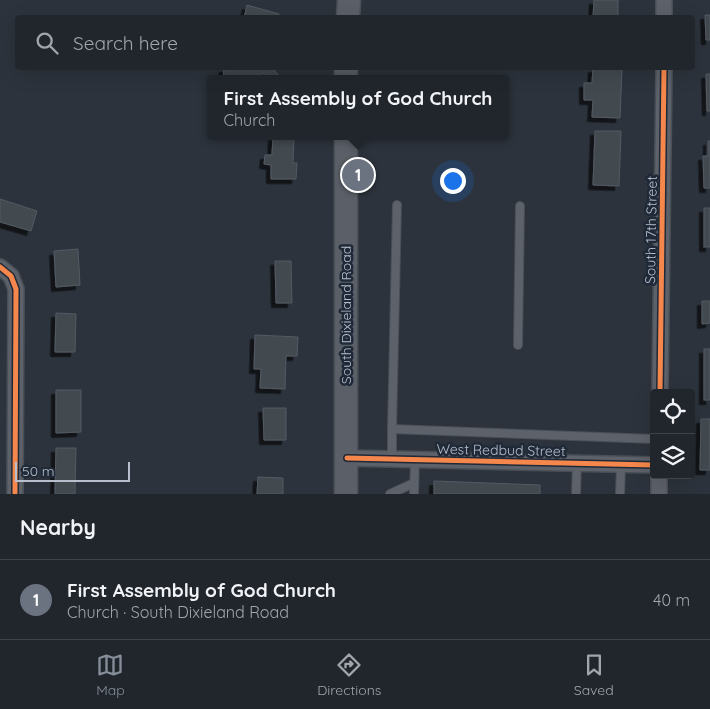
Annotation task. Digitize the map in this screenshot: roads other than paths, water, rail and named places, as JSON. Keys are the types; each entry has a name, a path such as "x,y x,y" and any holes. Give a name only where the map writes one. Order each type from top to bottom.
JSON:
{"main road":[{"path":"348,15 349,0"},
{"name":"South Dixieland Road","path":"346,140 346,494"}],"street":[{"path":"664,0 664,15"},
{"name":"South 17th Street","path":"660,389 664,70"},
{"path":"0,267 10,276 16,289 15,494"},
{"name":"West Redbud Street","path":"347,458 650,465"},
{"path":"659,479 659,494"}],"lane":[{"path":"392,459 397,205"},
{"path":"518,345 520,206"},
{"path":"392,429 650,439"},
{"path":"414,494 415,459"},
{"path":"576,463 576,494"},
{"path":"620,494 621,465"},
{"path":"390,494 414,483"}],"place":[{"name":"First Assembly of God Church","path":"358,175"}]}
